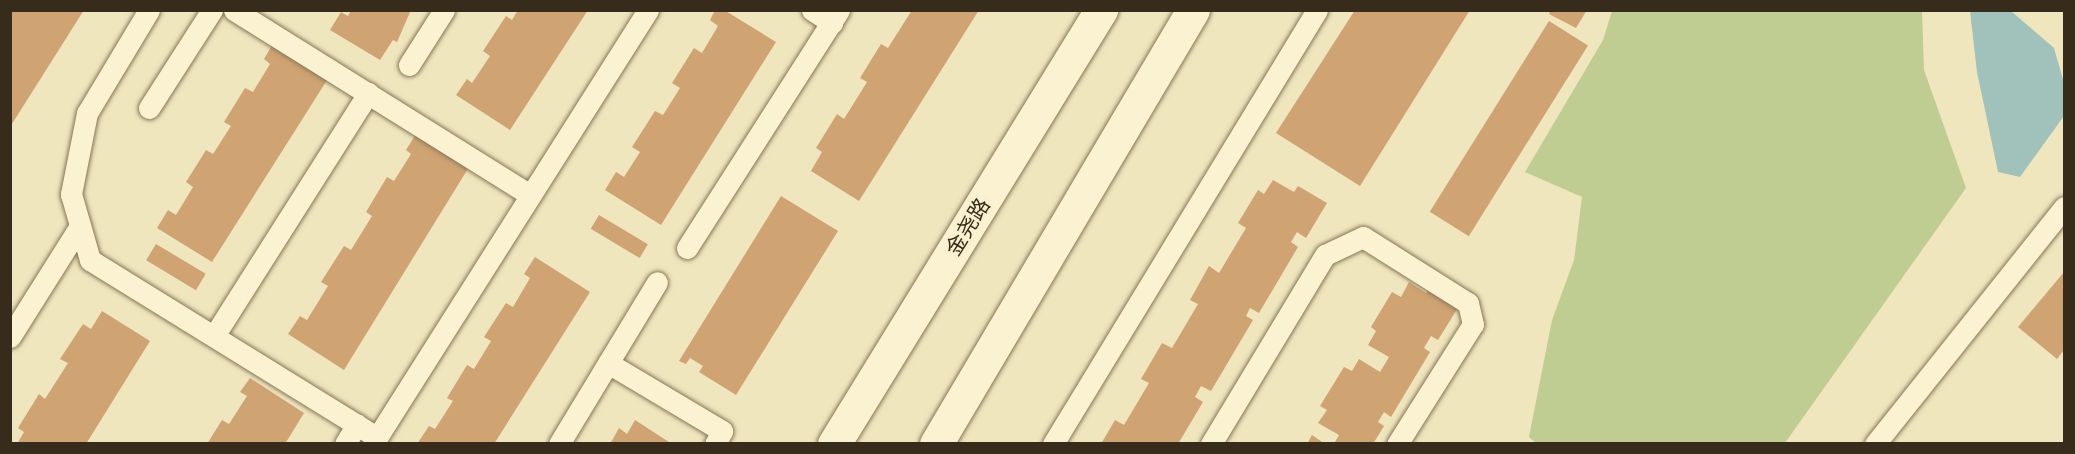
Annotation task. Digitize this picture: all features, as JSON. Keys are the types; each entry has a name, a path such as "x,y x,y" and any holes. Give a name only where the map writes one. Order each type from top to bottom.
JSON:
{"main road":[{"name":"金尧路","path":"834,444 1101,10"},
{"path":"936,444 1193,10"}],"lane":[{"path":"150,10 87,113 71,194 90,260 357,424 375,440 648,10"},
{"path":"149,108 212,10"},
{"path":"234,10 530,195"},
{"path":"409,65 444,10"},
{"path":"687,248 835,17 812,10"},
{"path":"1053,444 1317,10"},
{"path":"214,336 368,93"},
{"path":"1875,444 2064,207"},
{"path":"10,337 80,226"},
{"path":"1211,444 1325,255 1363,237 1468,303 1473,324 1397,444"},
{"path":"560,444 657,282"},
{"path":"608,363 722,431 715,444"},
{"path":"345,444 357,424"}],"green space":[{"path":"1922,10 1924,70 1966,188 1785,443 1536,443 1529,437 1552,320 1574,260 1582,197 1525,172 1603,40 1612,11"}],"water":[{"path":"1970,11 2011,11 2054,48 2064,83 2064,116 2020,177 1998,172 1977,72"}],"building":[{"path":"10,10 84,10 10,127"},
{"path":"351,10 411,10 397,42 393,40 380,60 330,30 341,12 348,16"},
{"path":"518,10 588,10 510,130 456,95 467,79 472,83 490,56 483,51 506,16 512,20"},
{"path":"715,10 724,10 776,42 661,225 605,190 616,172 624,177 640,152 632,147 655,111 663,115 680,88 672,83 694,48 702,53 718,26 710,20"},
{"path":"912,10 979,10 859,201 811,171 822,152 816,148 837,114 844,119 867,82 860,78 881,44 888,48"},
{"path":"1355,10 1470,10 1360,186 1276,133"},
{"path":"1551,10 1587,10 1576,28 1549,14"},
{"path":"1549,21 1588,45 1469,236 1430,212"},
{"path":"274,42 329,77 212,262 157,228 168,210 176,215 193,187 186,182 206,150 213,154 231,126 224,122 245,88 253,92 270,64 264,59"},
{"path":"416,134 469,167 344,370 288,334 300,316 307,320 328,286 321,282 344,246 351,250 372,216 366,212 387,177 394,181 411,154 406,150"},
{"path":"1273,180 1294,192 1298,186 1327,203 1306,238 1297,232 1291,242 1298,247 1259,313 1250,308 1246,316 1253,320 1211,391 1201,386 1195,397 1203,402 1178,444 1101,444 1115,420 1124,425 1149,383 1141,379 1162,343 1172,348 1198,304 1190,300 1209,266 1219,273 1246,228 1238,223 1258,190 1264,194"},
{"path":"781,196 838,231 736,395 699,372 703,366 690,358 686,364 679,361"},
{"path":"599,215 648,244 640,258 591,229"},
{"path":"156,244 206,274 196,290 146,260"},
{"path":"535,257 590,292 494,444 417,444 429,426 435,429 453,401 447,398 467,365 474,369 491,341 484,337 506,303 513,307 530,278 524,274"},
{"path":"2064,272 2064,350 2057,359 2018,327"},
{"path":"1409,282 1426,293 1429,288 1459,306 1438,340 1431,336 1424,348 1430,352 1391,417 1384,412 1378,422 1384,426 1373,444 1334,444 1339,435 1318,423 1327,410 1320,406 1344,367 1352,371 1359,359 1380,372 1389,357 1368,345 1376,331 1371,327 1392,292 1401,297"},
{"path":"102,311 150,341 86,444 17,444 24,432 18,428 39,394 45,399 68,363 60,359 83,324 91,329"},
{"path":"250,378 304,413 285,444 207,444 222,420 229,424 247,396 240,392"},
{"path":"635,420 672,444 610,444 619,428 627,434"},
{"path":"1312,435 1325,444 1307,444"}]}
